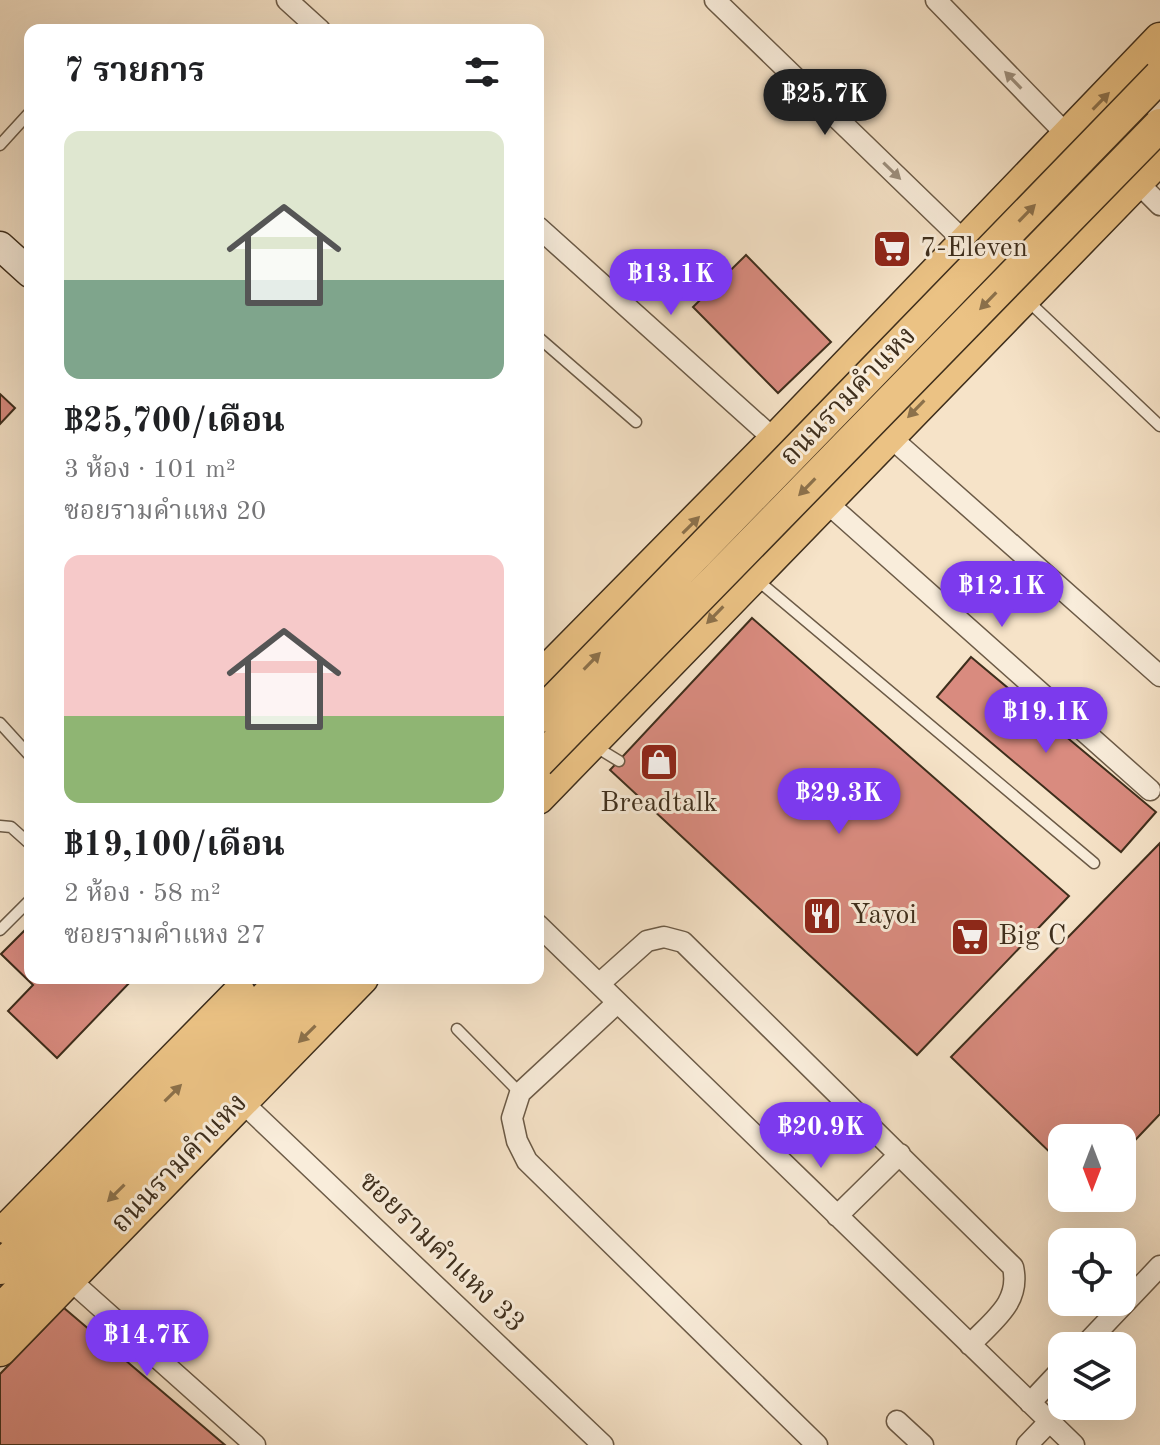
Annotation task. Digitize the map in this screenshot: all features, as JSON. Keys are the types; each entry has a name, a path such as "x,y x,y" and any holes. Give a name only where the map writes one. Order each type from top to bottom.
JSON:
{"main road":[{"name":"ถนนรามคำแหง","path":"544,674 775,440 1160,39"},
{"name":"ถนนรามคำแหง","path":"544,711 1160,76"},
{"name":"ถนนรามคำแหง","path":"544,756 1160,125"},
{"name":"ถนนรามคำแหง","path":"544,792 1160,158"},
{"path":"911,298 971,353"},
{"path":"544,720 591,743"},
{"path":"0,1236 248,984"},
{"name":"ถนนรามคำแหง","path":"0,1268 279,984"},
{"name":"ถนนรามคำแหง","path":"0,1311 322,984"},
{"name":"ถนนรามคำแหง","path":"0,1350 356,984"}],"street":[{"path":"287,0 313,24"},
{"path":"715,0 965,242"},
{"path":"936,0 1068,136"},
{"path":"1137,182 1160,205"},
{"path":"544,232 775,440"},
{"path":"889,436 1160,676"},
{"path":"825,501 1150,790"},
{"path":"544,931 1074,1445"},
{"path":"599,984 647,941 664,937 683,942 1013,1267 1016,1282 1013,1298 970,1345"},
{"path":"617,1003 520,1093 512,1118 517,1141 527,1161 817,1445"},
{"name":"ซอยรามคำแหง 33","path":"241,1101 603,1445"},
{"path":"837,1216 900,1154"},
{"path":"1097,1332 1160,1266"},
{"path":"69,1279 255,1445"},
{"path":"1030,1403 1048,1384"},
{"path":"897,1421 923,1445"},
{"path":"1027,1445 1049,1422"}],"lane":[{"path":"0,145 24,119"},
{"path":"1025,298 1160,426"},
{"path":"544,342 636,422"},
{"path":"753,576 1094,863"},
{"path":"0,723 24,749"},
{"path":"591,743 619,761"},
{"path":"0,826 11,827 24,839"},
{"path":"0,930 24,906"},
{"path":"457,1029 520,1093"}],"building":[{"path":"746,255 831,342 778,393 693,307"},
{"path":"0,394 15,408 0,424"},
{"path":"752,618 1069,896 917,1055 610,770"},
{"path":"971,657 1156,812 1121,852 937,697"},
{"path":"1160,843 1160,1114 1136,1139 1136,1124 1048,1124 1048,1151 951,1057"},
{"path":"24,931 24,976 1,954"},
{"path":"128,984 57,1058 8,1011 33,985"},
{"path":"64,1308 225,1445 0,1445 0,1374"}],"place":[{"name":"7-Eleven","path":"892,249"},
{"name":"Breadtalk","path":"659,762"},
{"name":"Yayoi","path":"822,916"},
{"name":"Big C","path":"970,937"}]}
